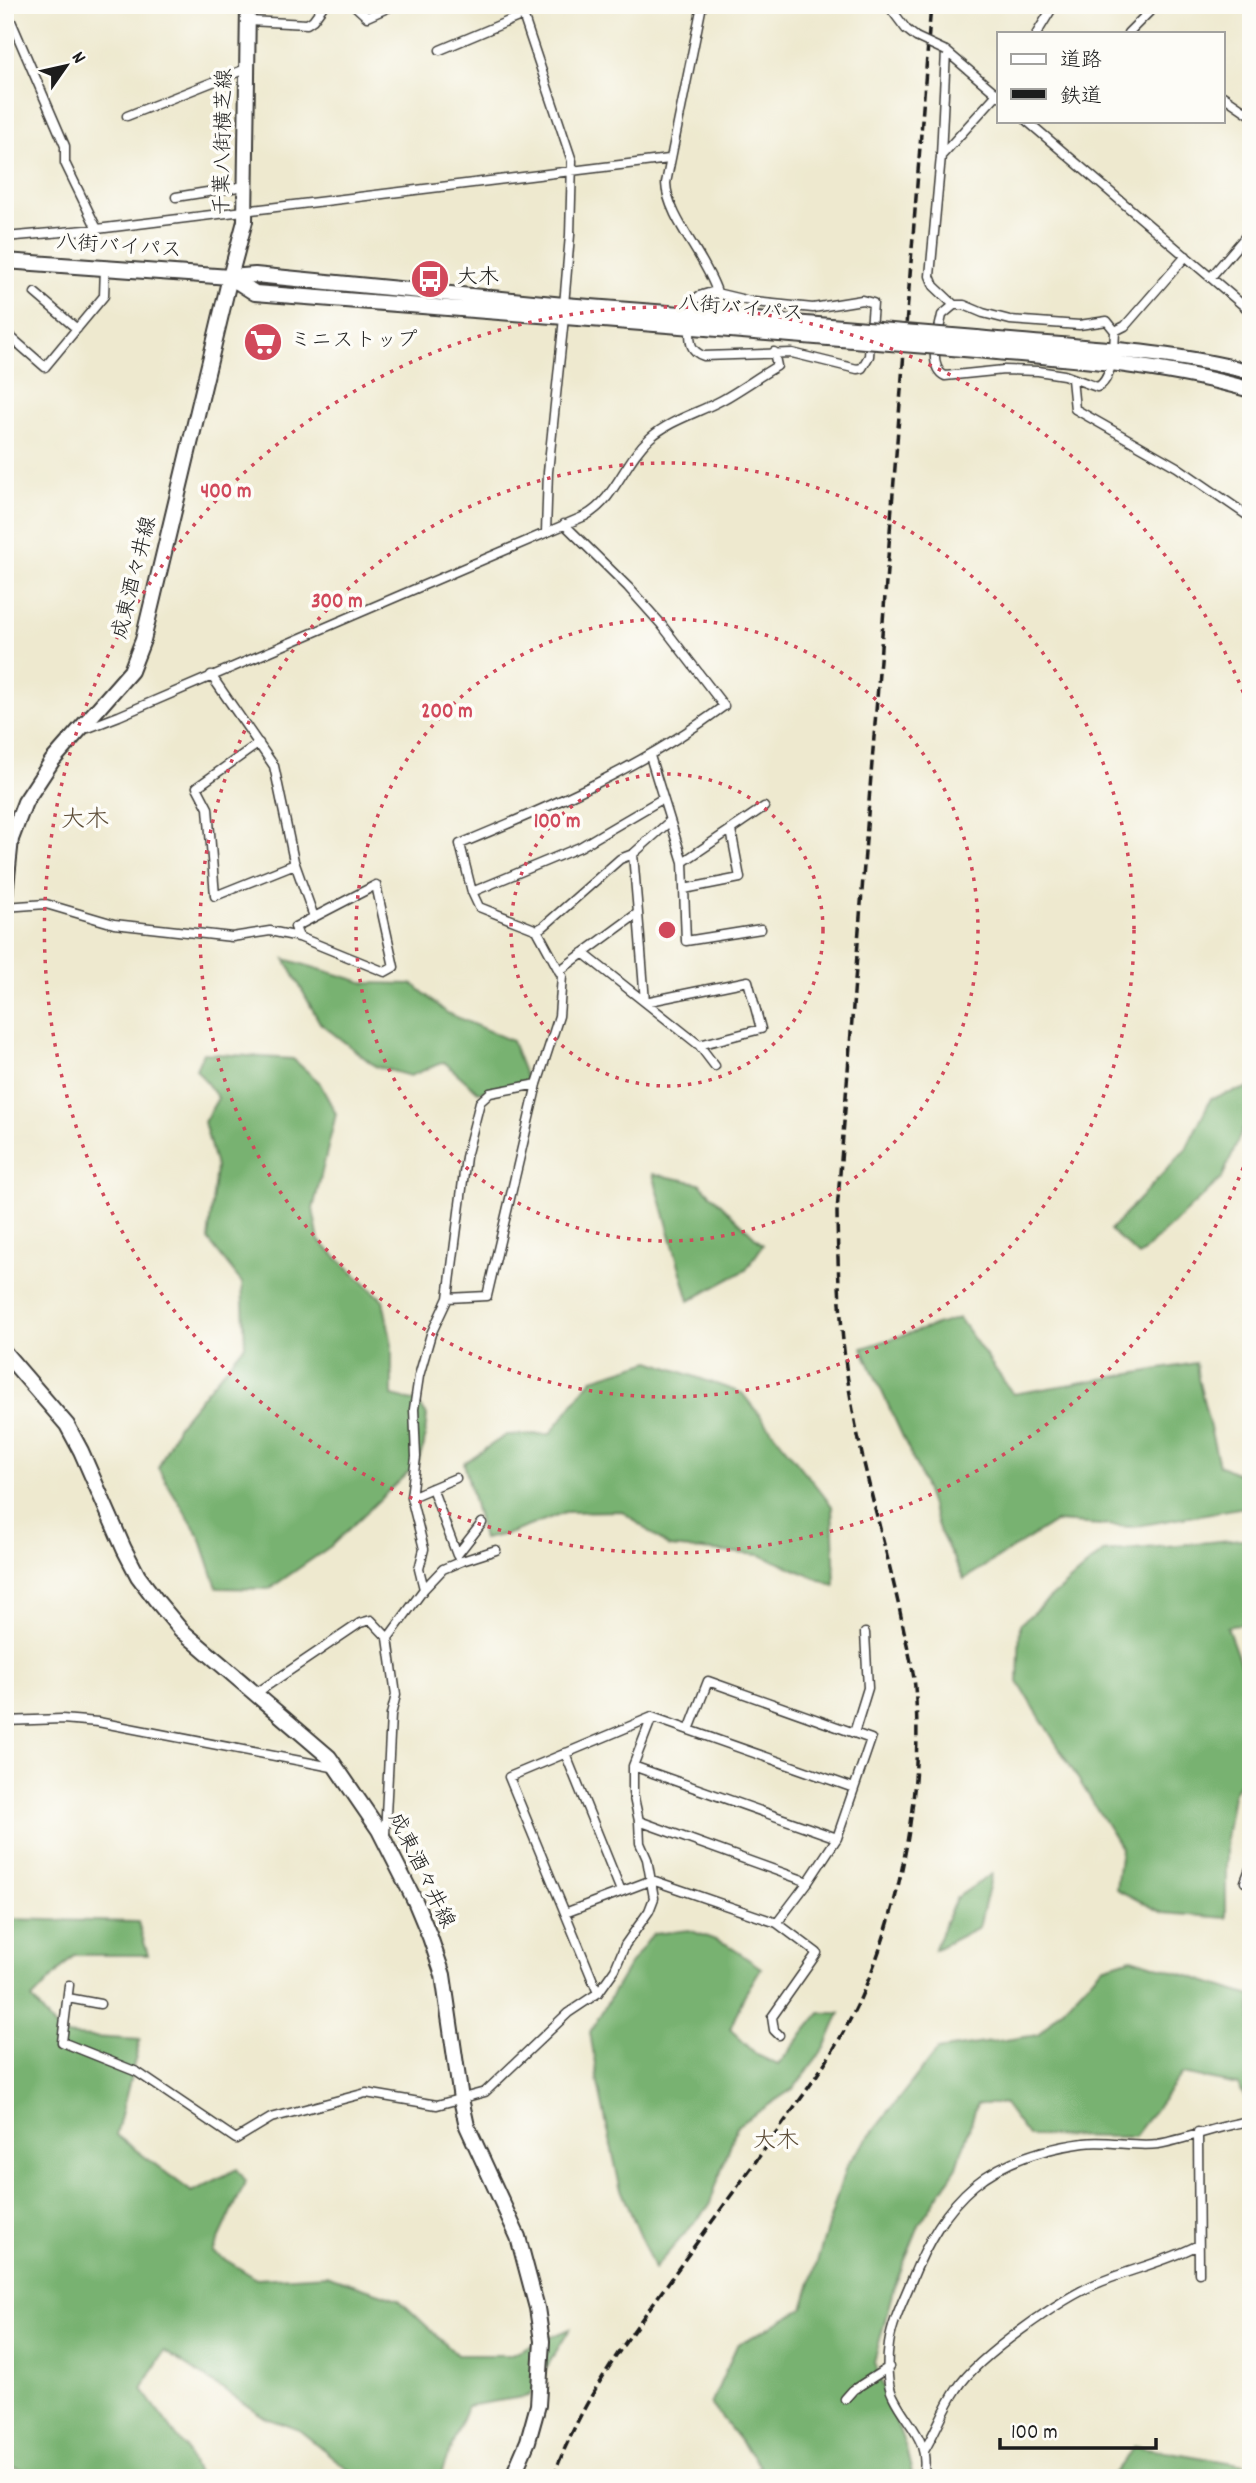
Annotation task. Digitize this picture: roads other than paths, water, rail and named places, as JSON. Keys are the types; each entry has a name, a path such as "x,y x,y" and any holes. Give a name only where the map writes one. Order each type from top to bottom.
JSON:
{"main road":[{"name":"千葉八街横芝線","path":"230,277 243,233 245,211 248,5"},
{"name":"八街バイパス","path":"5,261 230,277 256,293 706,322 1224,365 1251,372"},
{"name":"成東酒々井線","path":"5,896 8,836 25,802 36,783 83,724 119,687 131,671 141,649 230,277"},
{"name":"八街バイパス","path":"1113,357 1251,390"},
{"name":"成東酒々井線","path":"5,1353 67,1425 138,1576 181,1630 329,1757 385,1840 420,1913 443,1975 467,2126 519,2236 537,2308 542,2341 538,2405 528,2441 512,2478"}],"street":[{"path":"249,20 307,24 324,5"},
{"path":"355,5 367,18 394,5"},
{"path":"529,5 522,8 523,15 572,160 564,312 548,472 546,532"},
{"path":"702,5 666,183 667,198 712,275 717,292"},
{"path":"888,5 906,29 916,37 946,51 997,93"},
{"path":"1038,32 1054,5"},
{"path":"1143,5 1154,8"},
{"path":"1129,32 1154,8"},
{"path":"439,50 523,15"},
{"path":"11,21 65,146 65,163 97,229"},
{"path":"946,51 941,156 930,276 934,286 954,305"},
{"path":"127,116 248,68"},
{"path":"941,156 997,95"},
{"path":"1224,97 1251,115"},
{"path":"1028,122 1251,312"},
{"path":"5,237 97,229 669,159"},
{"path":"176,197 245,186"},
{"path":"1212,277 1251,230"},
{"path":"1115,331 1125,326 1186,256"},
{"path":"5,332 45,368 104,296 105,268"},
{"path":"717,292 731,298 754,302 813,308 862,300 873,303 869,356 862,368 849,368 807,355 774,352 704,356 693,351 690,321 694,301 705,293 717,292"},
{"path":"35,293 77,329"},
{"path":"954,305 964,305 1010,320 1079,325 1101,320 1111,324 1115,331 1113,357 1101,385 1089,386 1057,373 1016,370 950,376 940,374 934,362 942,315 954,305"},
{"path":"83,724 88,728 119,716 599,508 640,449 664,428 722,400 777,366 774,352"},
{"path":"1072,379 1075,409 1177,467 1251,518"},
{"path":"449,1298 487,1296 537,1084 559,1016 562,976 537,930 479,907 472,892 460,844 547,808 650,756 724,706 653,615 564,524"},
{"path":"211,675 274,766 295,864 314,916"},
{"path":"259,744 197,787 208,808 215,896 295,864"},
{"path":"650,756 683,862 686,941 761,929"},
{"path":"472,892 580,847 662,799"},
{"path":"683,862 764,807"},
{"path":"537,930 586,891 620,859 633,854 669,822"},
{"path":"684,889 740,878 730,830"},
{"path":"633,854 645,1002"},
{"path":"5,907 46,904 114,924 232,937 270,932 299,937 385,972 394,967 376,886 295,927 299,937"},
{"path":"559,971 638,913"},
{"path":"583,953 699,1045 715,1066"},
{"path":"645,1002 748,981 761,1029 699,1045"},
{"path":"424,1589 419,1569 424,1549 411,1497 416,1457 414,1409 419,1376 431,1334 449,1298 466,1157 480,1102 490,1093 537,1084"},
{"path":"411,1497 456,1478"},
{"path":"432,1489 457,1555 482,1523"},
{"path":"388,1638 424,1589 443,1569 496,1550"},
{"path":"255,1694 360,1623 371,1620 388,1638 396,1695 391,1715 385,1840"},
{"path":"853,1733 868,1688 865,1633"},
{"path":"689,1730 708,1681 871,1740 837,1838 777,1923"},
{"path":"598,1993 509,1777 652,1717 854,1788"},
{"path":"69,1985 62,2042 137,2071 236,2139 271,2118 366,2093 437,2105 485,2092 568,2013 598,1993 615,1969 625,1945 649,1911 654,1898 647,1858 640,1843 633,1793 633,1766 652,1717"},
{"path":"5,1721 62,1719 98,1722 337,1768"},
{"path":"565,1753 621,1891"},
{"path":"633,1766 837,1838"},
{"path":"639,1821 808,1882"},
{"path":"1251,1866 1245,1882 1251,1883"},
{"path":"565,1913 652,1880 777,1923 817,1954 772,2017 774,2030 779,2035"},
{"path":"68,1998 100,2004"},
{"path":"923,2478 924,2451 915,2429 893,2396 889,2344 895,2321 921,2257 950,2208 972,2185 1006,2165 1059,2147 1088,2142 1154,2144 1223,2125 1251,2121"},
{"path":"1198,2132 1199,2273"},
{"path":"924,2451 957,2388 969,2374 1021,2331 1093,2285 1132,2269 1179,2255 1198,2245"},
{"path":"845,2399 853,2390 889,2367"}],"railway":[{"path":"553,2478 576,2425 603,2376 798,2103 847,2026 885,1935 912,1810 917,1727 914,1679 857,1433 848,1381 840,1308 837,1212 931,5"}],"place":[{"name":"大木","path":"430,279"},
{"name":"ミニストップ","path":"263,342"}],"district":[{"name":"大木","path":"85,821"},
{"name":"大木","path":"776,2142"}]}
